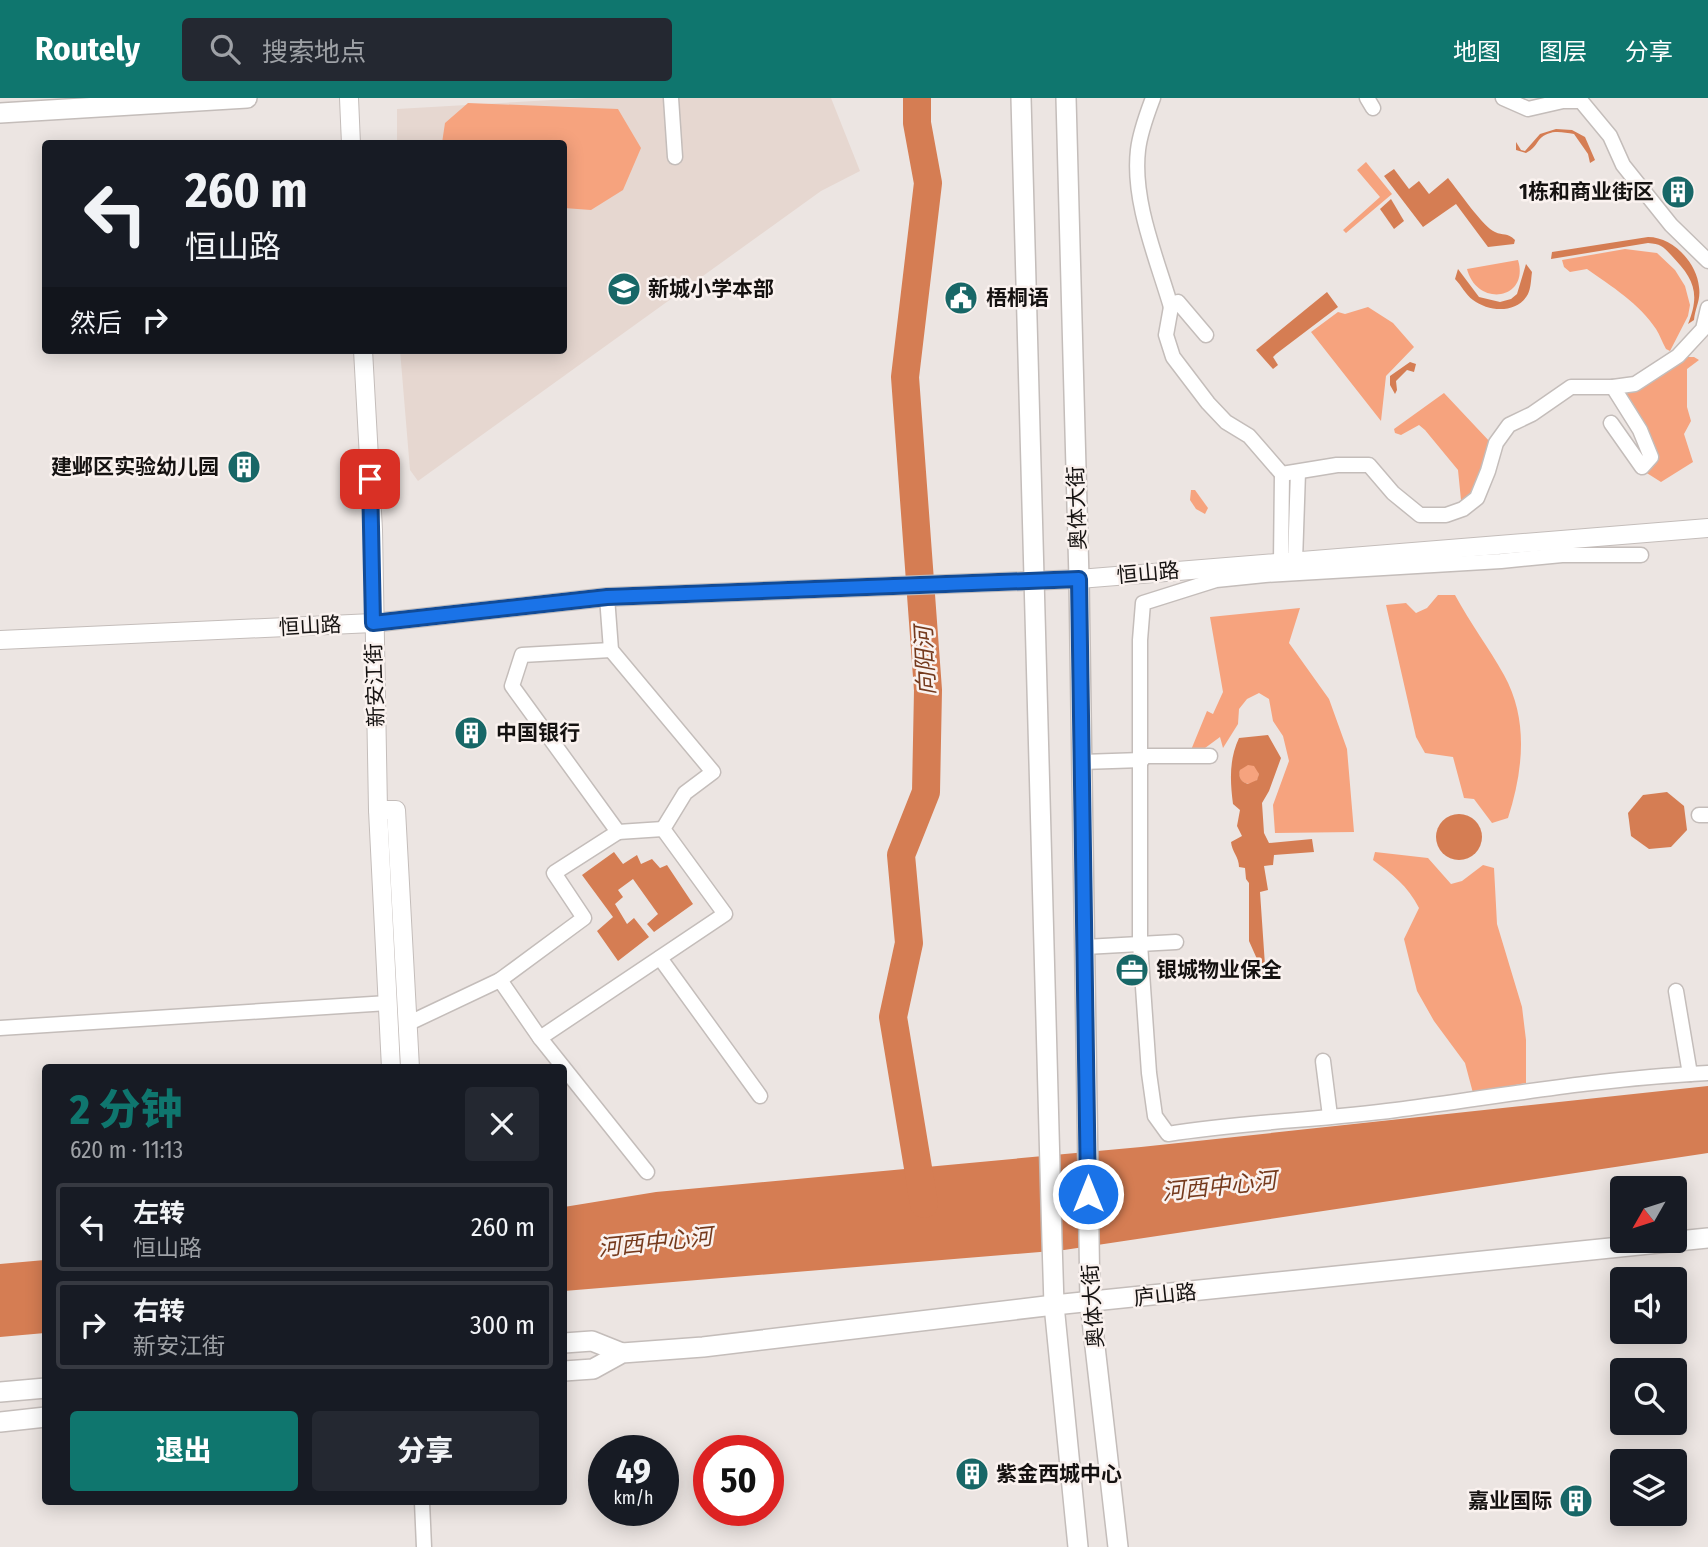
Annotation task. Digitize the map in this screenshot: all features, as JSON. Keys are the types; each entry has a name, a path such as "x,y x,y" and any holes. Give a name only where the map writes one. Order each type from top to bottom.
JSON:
{"main road":[{"path":"0,113 247,98"},
{"name":"奥体大街","path":"1021,98 1054,1305 1078,1547"},
{"name":"奥体大街","path":"1066,98 1079,579 1090,1303 1118,1547"},
{"name":"庐山路","path":"567,1371 593,1369 622,1353 704,1347 1054,1305 1708,1238"},
{"name":"庐山路","path":"567,1343 592,1341 622,1353"},
{"path":"0,1392 42,1388"},
{"path":"0,1422 42,1417"}],"street":[{"path":"349,98 351,140"},
{"path":"671,98 675,157"},
{"path":"1153,98 1141,134 1138,177 1150,244 1171,307 1166,335 1173,357 1208,403 1227,422 1248,436 1282,474 1288,561"},
{"path":"1503,98 1528,109 1563,101 1581,101 1610,136 1623,165 1671,225 1708,261"},
{"path":"1171,307 1178,302 1206,335"},
{"path":"1282,474 1337,465 1368,465 1393,493 1420,515 1446,515 1464,509 1477,498 1496,443 1509,425 1532,414 1571,387 1635,384 1678,356 1703,329 1708,308"},
{"name":"新安江街","path":"363,354 373,530 379,810 391,1064"},
{"path":"1611,422 1642,467 1651,457 1640,430 1613,387"},
{"path":"1288,561 1298,472"},
{"name":"恒山路","path":"0,640 373,623 607,597 1079,579 1708,528"},
{"path":"1641,555 1562,555 1265,575 1216,580 1143,603 1140,640 1140,944 1149,1073 1155,1116 1168,1133 1708,1073"},
{"path":"607,597 611,650 713,772 685,793 663,829"},
{"path":"611,650 522,655 512,686 618,832"},
{"path":"1082,762 1210,756"},
{"path":"379,810 396,810 410,1064"},
{"path":"407,1024 500,980 584,918 554,873 618,832 663,829"},
{"path":"540,1038 725,914 663,829"},
{"path":"1085,947 1176,942"},
{"path":"660,958 760,1096"},
{"path":"500,980 561,1064"},
{"path":"1676,991 1689,1074"},
{"path":"0,1028 388,1003"},
{"path":"1323,1061 1330,1116"},
{"path":"567,1072 647,1172"},
{"path":"422,1505 424,1547"}],"shaded area":[{"name":"新城小学本部","path":"587,98 831,98 860,171 821,191 418,481 410,470 400,354 567,354 567,140 397,140 397,109"},
{"path":"468,103 618,109 641,148 623,190 591,210 567,208 567,140 442,140 445,123"},
{"path":"1366,162 1392,194 1346,233 1343,230 1380,197 1357,170"},
{"path":"1625,249 1657,253 1675,270 1685,286 1690,305 1688,316 1670,351 1666,349 1649,320 1633,304 1587,269 1570,272 1564,267 1562,260"},
{"path":"1518,260 1520,273 1516,284 1510,291 1501,294 1481,290 1467,269"},
{"path":"1368,307 1393,323 1414,347 1386,376 1381,421 1311,332 1338,312 1345,314"},
{"path":"1683,357 1699,360 1687,369 1687,407 1691,421 1684,434 1693,462 1661,482 1642,470 1654,455 1619,391"},
{"path":"1444,393 1491,443 1485,472 1467,502 1461,500 1458,470 1425,430 1419,425 1401,435 1395,433 1394,429"},
{"path":"1191,490 1195,490 1208,508 1205,514 1196,509 1190,500"},
{"path":"1438,595 1455,595 1504,675 1517,710 1521,746 1517,782 1508,818 1492,823 1474,799 1464,798 1453,757 1425,753 1416,737 1386,605 1406,603 1416,613 1427,608"},
{"path":"1300,608 1289,643 1329,699 1347,749 1354,832 1275,833 1273,805 1289,761 1283,736 1273,721 1269,699 1259,693 1247,699 1239,709 1238,724 1223,748 1220,737 1201,751 1191,750 1207,711 1213,714 1223,692 1210,617"},
{"path":"1249,764 1256,767 1259,774 1256,781 1249,784 1242,781 1239,774 1242,767"},
{"path":"1375,852 1428,858 1451,884 1462,881 1483,865 1494,868 1497,924 1522,1007 1526,1040 1526,1083 1473,1093 1465,1063 1434,1021 1417,991 1404,939 1419,908 1405,887 1373,860"}],"water":[{"path":"1556,129 1572,130 1585,137 1595,160 1590,163 1588,154 1574,134 1547,134 1526,153 1516,150 1516,142 1521,150 1525,151 1540,134"},
{"path":"1394,169 1409,189 1419,181 1429,194 1448,178 1490,229 1512,238 1515,240 1514,244 1488,247 1456,204 1423,227 1384,176"},
{"path":"1391,199 1404,221 1394,229 1380,209"},
{"path":"1648,237 1675,246 1694,269 1699,296 1694,320 1688,324 1694,303 1693,286 1685,271 1661,246 1648,243 1551,259 1552,252"},
{"path":"1526,264 1532,272 1529,292 1523,300 1510,308 1495,309 1480,304 1470,298 1455,279 1458,269 1479,297 1500,302 1517,294"},
{"path":"1327,292 1338,307 1276,354 1273,357 1278,365 1273,369 1256,350"},
{"path":"1410,362 1416,364 1414,372 1407,370 1396,381 1395,394 1390,385 1390,376"},
{"path":"1268,735 1281,758 1262,803 1264,833 1269,843 1312,839 1314,852 1274,855 1273,865 1264,866 1268,890 1260,892 1266,980 1258,979 1257,959 1249,941 1249,883 1245,868 1239,867 1231,842 1242,836 1237,826 1240,810 1233,804 1231,778 1233,754 1239,738","holes":["1248,765 1254,766 1259,774 1257,780 1248,784 1240,777 1240,770"]},
{"path":"1667,792 1684,806 1687,830 1671,847 1649,849 1631,836 1628,813 1643,795"},
{"path":"1459,814 1468,815 1475,821 1481,828 1481,846 1475,853 1468,859 1459,860 1450,859 1443,853 1437,846 1436,837 1437,828 1443,821 1450,815"},
{"path":"614,852 623,864 637,855 641,864 652,859 660,868 667,865 693,904 654,932 647,924 658,914 633,879 618,890 623,897 615,904 627,924 634,918 649,937 618,961 597,931 613,917 582,875"},
{"name":"河西中心河","path":"1708,1086 1708,1153 1064,1250 567,1291 567,1207 656,1192 1141,1147"},
{"path":"42,1260 42,1333 0,1337 0,1264"}],"waterway":[{"name":"向阳河","path":"917,98 917,123 928,183 905,377 928,690 926,792 901,855 909,943 893,1017 924,1204"}],"place":[{"name":"1栋和商业街区","path":"1678,192"},
{"name":"新城小学本部","path":"624,289"},
{"name":"梧桐语","path":"961,298"},
{"name":"建邺区实验幼儿园","path":"244,467"},
{"name":"中国银行","path":"471,733"},
{"name":"银城物业保全","path":"1132,970"},
{"name":"紫金西城中心","path":"972,1474"},
{"name":"嘉业国际","path":"1576,1501"}],"route":[{"path":"370,479 373,623 607,597 1079,579 1088,1194"}]}
